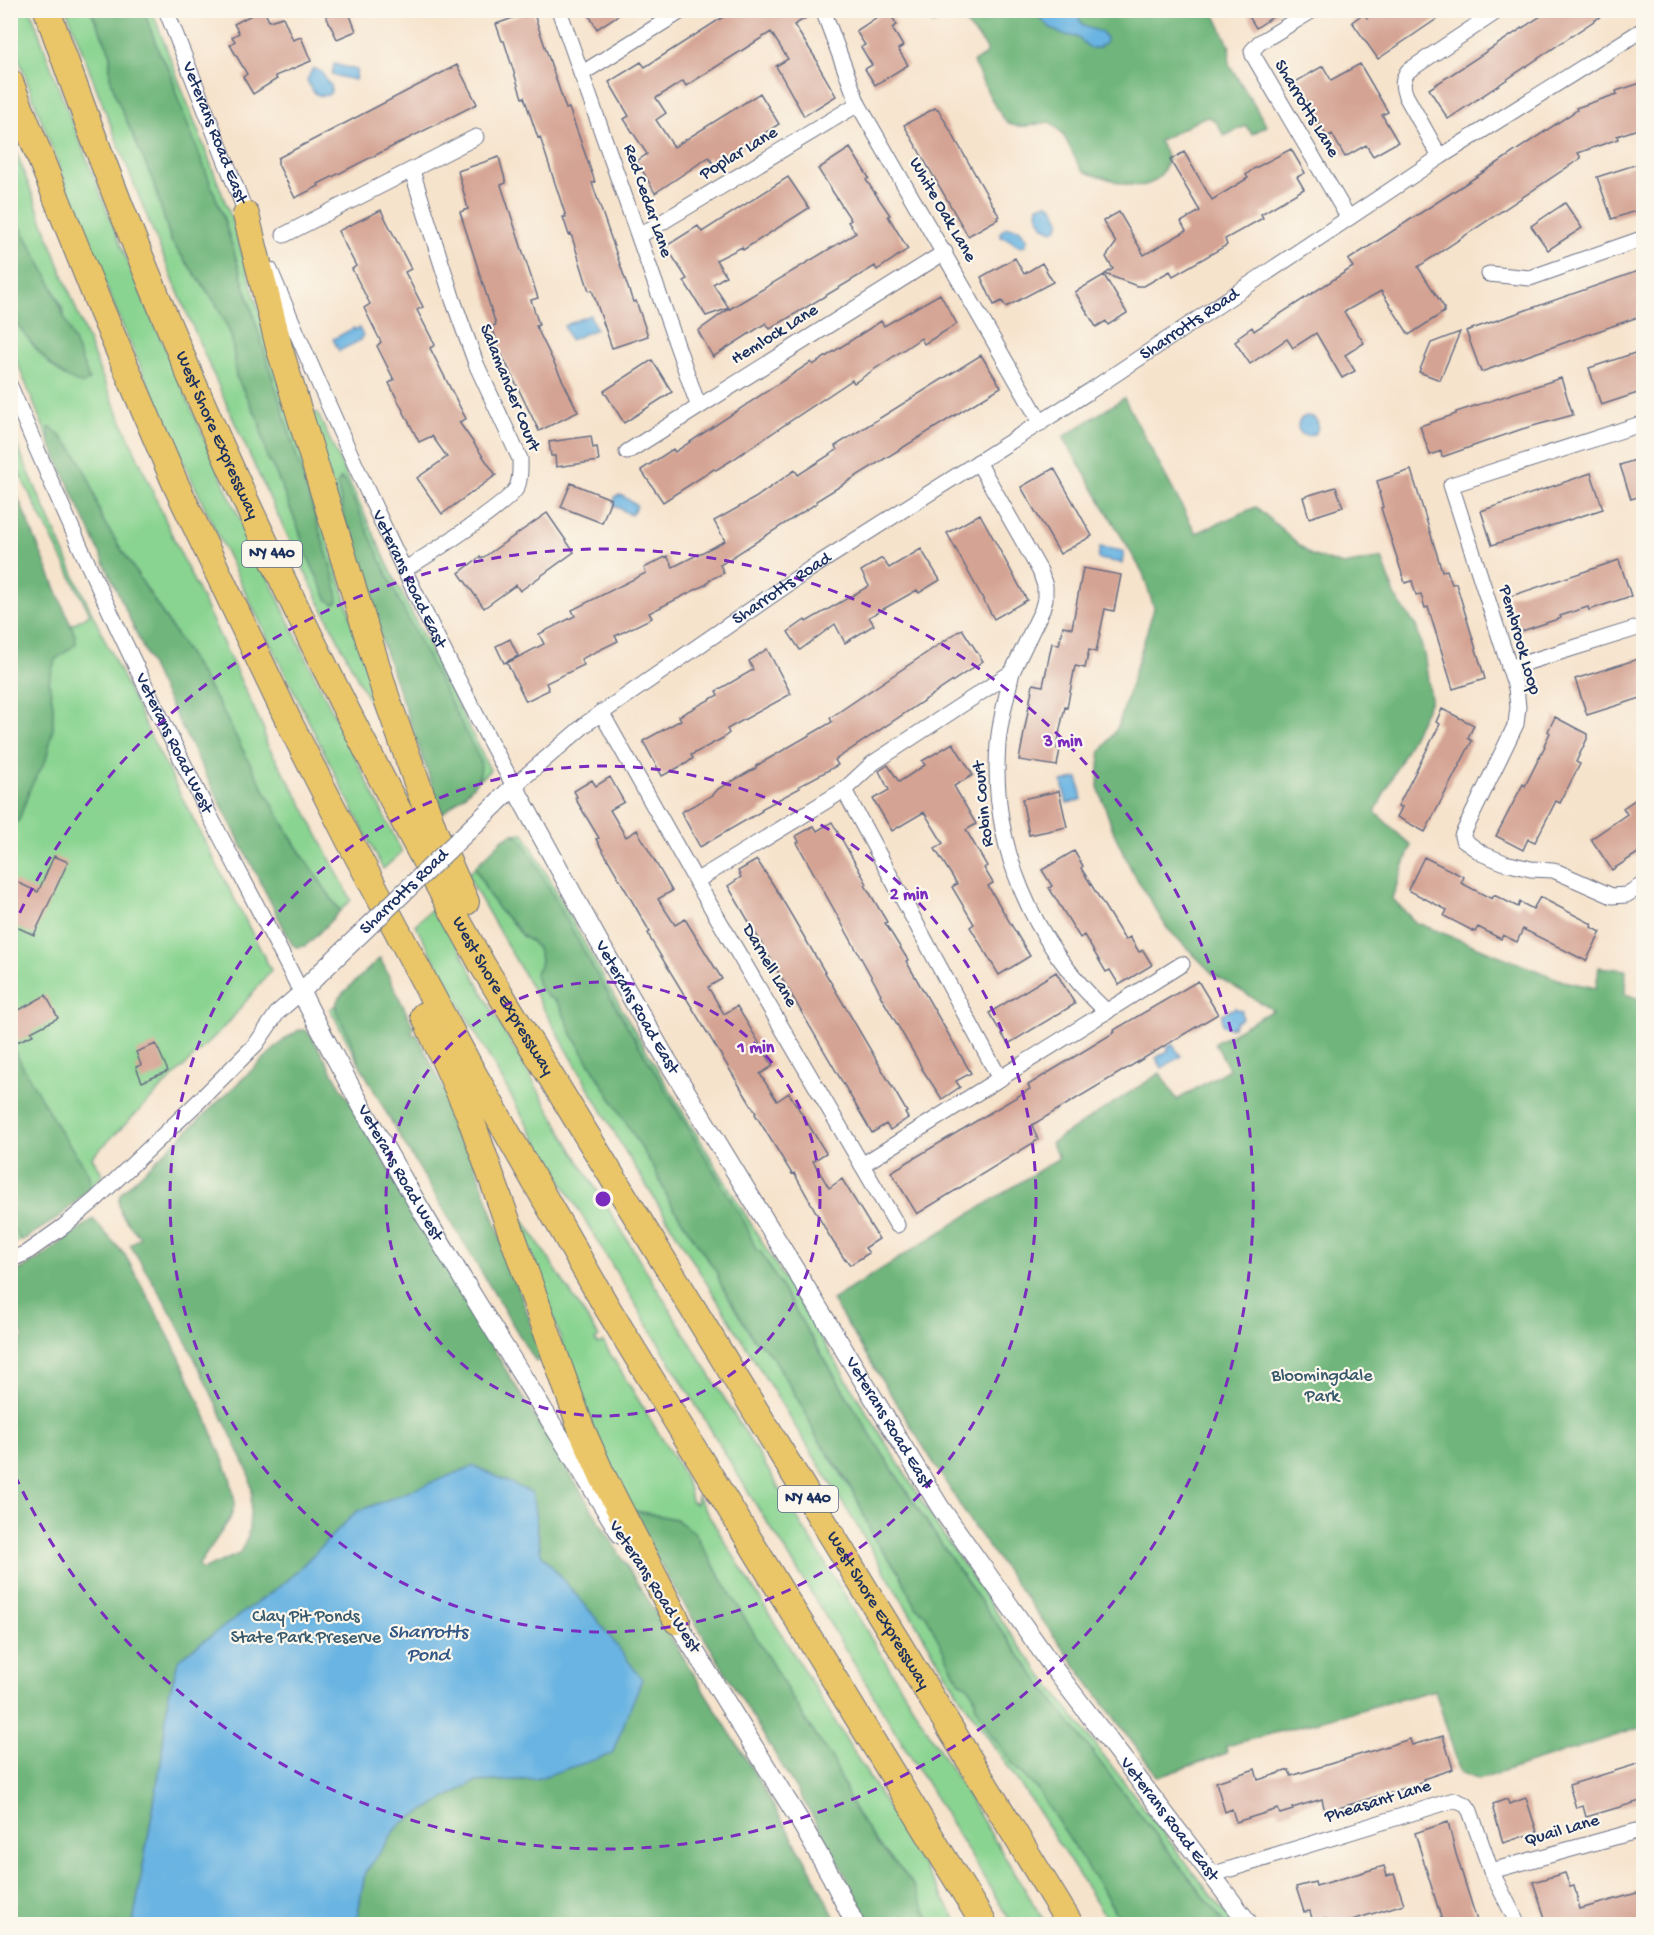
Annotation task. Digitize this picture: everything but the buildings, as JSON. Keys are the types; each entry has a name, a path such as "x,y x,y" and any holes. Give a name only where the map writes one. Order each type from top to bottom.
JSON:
{"highway":[{"name":"West Shore Expressway","path":"46,10 86,119 161,306 219,440 298,610 448,904 483,966 1070,1924"},
{"name":"NY 440","path":"10,82 98,302 167,464 231,604 291,726 442,1015 571,1246 650,1380 984,1924"},
{"path":"246,215 289,381 387,699 411,767 451,871 549,1072"},
{"path":"291,726 338,849 429,1025 469,1114 585,1436 602,1475 677,1622"}],"street":[{"name":"Veterans Road East","path":"166,10 246,215 329,409 404,570 468,699 598,940 664,1055 940,1507 1035,1643 1249,1924"},
{"name":"Red Cedar Lane","path":"559,10 698,405"},
{"path":"581,74 683,10"},
{"name":"White Oak Lane","path":"823,10 858,104 945,252 1041,423"},
{"name":"Sharrotts Lane","path":"1313,10 1259,43 1252,51 1252,55 1348,218"},
{"path":"1440,157 1406,96 1403,79 1408,71 1424,59 1499,10"},
{"name":"Sharrotts Road","path":"10,1260 26,1253 64,1226 104,1192 256,1044 278,1012 514,786 571,735 601,712 828,557 1041,423 1440,157 1644,28"},
{"name":"Poplar Lane","path":"639,236 858,104"},
{"path":"284,234 476,137"},
{"name":"Salamander Court","path":"404,570 497,506 517,488 520,474 520,459 477,366 412,171"},
{"path":"1489,274 1530,278 1644,238"},
{"name":"Hemlock Lane","path":"627,452 698,405 945,252"},
{"name":"Veterans Road West","path":"10,386 71,526 155,705 339,1065 421,1208 618,1531 798,1818 855,1924"},
{"name":"Pembrook Loop","path":"1644,423 1451,485 1516,688 1518,707 1516,724 1462,840 1483,854 1505,863 1531,869 1553,870 1612,896 1626,895 1644,884"},
{"name":"Robin Court","path":"978,462 1040,571 1045,586 1042,610 1012,672 998,744 998,782 1002,821 1010,858 1023,894 1041,932 1065,967 1107,1011"},
{"path":"1509,668 1644,626"},
{"path":"696,881 844,790 873,763 1012,672"},
{"name":"Darnell Lane","path":"601,712 696,881 897,1225"},
{"path":"844,790 1000,1079"},
{"path":"862,1165 1182,964"},
{"name":"Pheasant Lane","path":"1211,1875 1454,1800 1466,1805 1470,1811 1491,1871 1518,1924"},
{"name":"Quail Lane","path":"1491,1871 1644,1828"}],"green space":[{"path":"11,11 31,11 126,258 232,502 402,852 383,869 219,538 127,336 96,262 11,37"},
{"path":"67,11 91,11 110,52 110,77 153,181 171,241 215,302 227,326 232,339 236,376 259,421 267,457 275,471 307,555 328,600 336,584 222,213 177,97 171,73 160,55 144,11 152,11 231,217 381,717 379,718 303,568 211,368 142,204"},
{"path":"91,11 144,11 160,55 171,73 177,97 222,213 336,584 338,601 334,604 328,600 307,555 275,471 267,457 259,421 236,376 232,339 227,326 215,302 171,241 153,181 116,97 110,77 110,52"},
{"path":"927,11 1033,11 1051,28 1077,37 1086,44 1095,30 1087,29 1080,22 1077,11 1213,11 1230,47 1229,64 1267,126 1252,134 1246,126 1224,136 1214,121 1204,117 1159,141 1168,158 1164,170 1151,183 1135,186 1089,174 1079,165 1062,134 1050,122 1021,126 1007,122 996,107 973,62 984,56 987,50 983,43 955,12 933,24"},
{"path":"10,136 100,372 176,544 264,730 265,741 300,800 351,900 340,911 296,846 222,710 102,519 80,461 71,447 52,428 49,429 49,441 11,347 11,317 63,375 64,312 49,279 14,216"},
{"path":"10,182 15,216 49,279 86,371 89,380 83,384 61,374 52,366 11,317"},
{"name":"Bloomingdale Park","path":"1124,398 1196,533 1256,507 1311,555 1343,565 1382,558 1396,598 1416,626 1424,654 1431,699 1375,812 1411,846 1392,898 1415,922 1563,981 1596,988 1599,967 1626,970 1625,994 1640,999 1644,1013 1643,1727 1478,1780 1460,1772 1435,1690 1226,1746 1227,1753 1158,1777 973,1526 832,1300 1059,1158 1051,1143 1160,1073 1177,1100 1229,1069 1215,1043 1273,1010 1213,974 1167,928 1132,871 1114,833 1098,787 1100,753 1118,727 1154,608 1143,573 1063,437"},
{"path":"317,412 393,576 490,770 478,781 480,776 343,480 339,494 355,565 310,415"},
{"path":"49,428 52,428 71,447 80,461 91,484 102,519 222,710 296,846 340,911 305,946 296,947 292,944 158,681 49,441"},
{"path":"10,430 76,579 150,735 271,970 230,1021 92,1157 103,1175 58,1218 11,1246 11,661 90,614 11,457"},
{"path":"341,478 347,485 400,603 480,760 481,769 475,784 442,814 355,565 337,484"},
{"path":"11,481 75,635 76,644 55,660 49,682 53,705 53,729 46,760 31,786 19,820 11,826"},
{"path":"524,833 607,984 675,1099 941,1532 1015,1640 1233,1924 1225,1924 1053,1700 965,1579 904,1488 761,1253 756,1250 746,1225 597,975 523,841 517,835 512,834"},
{"path":"512,834 523,841 597,975 746,1225 756,1250 761,1252 846,1394 934,1534 1081,1738 1225,1924 1116,1924 1117,1916 1110,1902 1037,1789 1015,1767 991,1734 976,1707 974,1695 968,1686 960,1682 926,1615 916,1607 899,1572 874,1539 856,1497 814,1433 808,1417 776,1362 764,1347 754,1340 721,1285 717,1273 669,1201 655,1170 573,1036 561,1008 538,986 535,974 541,959 538,949 522,936 489,895 475,867 503,839"},
{"path":"475,867 499,910 522,936 538,949 541,959 535,974 547,996 556,1001 561,1008 573,1036 655,1170 669,1201 717,1273 721,1285 754,1340 764,1347 776,1362 808,1417 814,1433 856,1497 874,1539 899,1572 916,1607 926,1615 954,1672 974,1695 976,1708 1015,1767 1037,1789 1095,1876 1117,1916 1116,1924 1110,1924 1032,1802 959,1695 625,1151 467,875"},
{"path":"436,905 498,1021 579,1161 1046,1924 1012,1924 524,1119 415,925"},
{"path":"380,958 414,1028 411,1031 414,1035 417,1034 461,1124 539,1347 539,1361 536,1361 530,1353 393,1125 359,1063 336,1010 337,1001 342,994"},
{"path":"336,1005 336,1010 359,1063 330,1009"},
{"name":"Clay Pit Ponds State Park Preserve","path":"299,1030 306,1030 312,1037 504,1367 743,1754 808,1864 838,1924 356,1924 365,1873 400,1824 474,1782 536,1779 595,1617 541,1554 532,1493 356,1512 287,1581 179,1659 168,1698 161,1763 133,1924 11,1924 10,1350 18,1347 23,1336 11,1306 11,1275 39,1259 93,1219 125,1255 178,1354 230,1477 235,1503 230,1519 198,1566 202,1570 239,1554 248,1537 252,1491 249,1473 182,1332 130,1245 140,1237 123,1217 119,1199 121,1193 285,1039"},
{"path":"10,1041 60,1131 90,1178 88,1190 58,1218 21,1241 10,1223"},
{"path":"519,1216 599,1337 595,1340 598,1344 603,1342 680,1468 689,1489 691,1501 696,1504 697,1496 959,1924 932,1924 902,1870 877,1844 853,1807 833,1760 805,1720 694,1532 675,1519 631,1510 584,1408"},
{"path":"631,1510 675,1519 694,1532 805,1720 833,1760 853,1808 877,1844 913,1885 932,1924 870,1924 829,1843 665,1573"}],"water":[{"path":"1033,11 1077,11 1082,24 1102,32 1106,38 1105,43 1098,48 1090,48 1077,37 1061,34 1051,28"},
{"path":"334,64 357,70 355,80 332,75"},
{"path":"313,68 322,72 331,85 331,92 328,95 317,94 310,87 307,80"},
{"path":"1047,203 1053,207 1060,220 1058,227 1053,231 1044,227 1037,213 1038,206"},
{"path":"1007,227 1019,229 1027,238 1026,245 1020,247 1001,237 1000,232"},
{"path":"590,315 596,329 570,340 564,326"},
{"path":"354,328 355,330 359,328 363,336 361,340 339,351 333,339"},
{"path":"1304,416 1312,416 1318,422 1318,430 1312,436 1304,436 1298,430 1298,422"},
{"path":"619,495 637,506 631,515 614,505 615,497"},
{"path":"1100,547 1124,551 1122,563 1098,559"},
{"path":"1078,778 1082,800 1067,803 1062,782"},
{"path":"1235,1008 1242,1011 1242,1019 1233,1027 1228,1028 1222,1024 1222,1014"},
{"path":"1172,1044 1181,1056 1162,1068 1156,1058 1169,1050 1167,1047"},
{"name":"Sharrotts Pond","path":"474,1466 532,1493 541,1554 595,1617 642,1679 612,1754 536,1779 474,1782 400,1824 365,1873 356,1924 133,1924 161,1763 168,1698 179,1659 287,1581 356,1512"}]}
